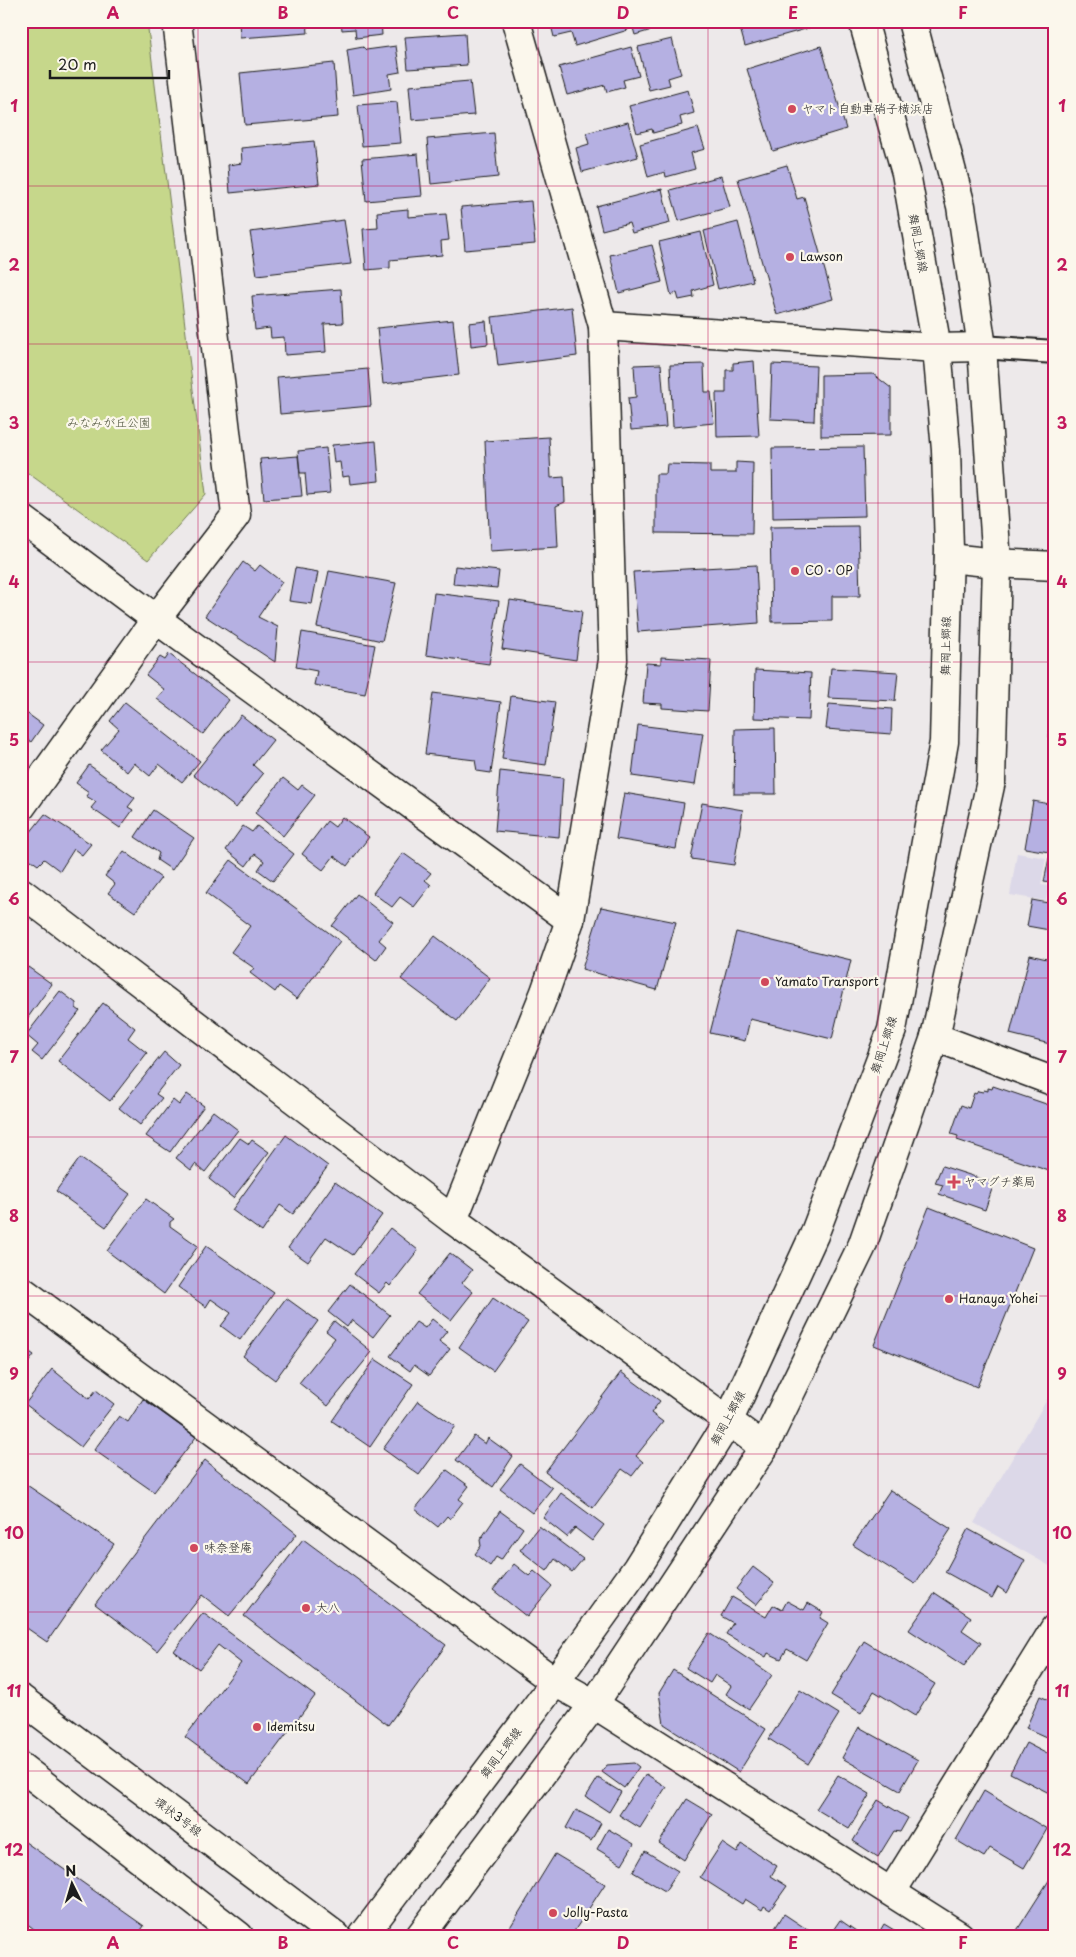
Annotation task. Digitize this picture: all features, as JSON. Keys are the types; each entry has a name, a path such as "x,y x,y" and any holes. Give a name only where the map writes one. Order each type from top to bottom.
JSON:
{"street":[{"path":"21,807 156,620 236,514 177,21"},
{"path":"453,1220 545,992 570,920 613,660 603,326 516,21"},
{"name":"舞岡上郷線","path":"363,1936 555,1682 637,1568 728,1422 814,1235 892,1030 944,742 948,558 946,450 937,348 906,173 863,21"},
{"path":"420,1936 594,1704 764,1447 862,1246 935,1037 991,781 997,563 982,347 961,206 912,21"},
{"path":"603,326 937,348 982,347"},
{"path":"21,518 156,620 570,920"},
{"path":"948,558 1055,566"},
{"path":"21,892 453,1220 764,1447"},
{"path":"935,1037 1055,1082"},
{"path":"21,1290 555,1682 594,1704 624,1725 892,1891 960,1936"},
{"path":"892,1891 1051,1641"},
{"name":"環状3号線","path":"21,1699 336,1936"},
{"path":"24,1776 239,1936"}],"lane":[{"path":"982,347 1055,352"}],"shaded area":[{"path":"1017,853 1046,858 1041,885 1049,886 1046,901 1010,895"},
{"path":"1055,1386 1055,1569 974,1523"}],"green space":[{"name":"みなみが丘公園","path":"21,21 147,21 206,494 148,560 21,468"}],"building":[{"path":"239,21 307,21 308,33 240,38"},
{"path":"341,21 381,21 382,35 356,38 355,29 342,30"},
{"path":"550,21 626,21 628,30 575,46 571,33 554,37"},
{"path":"631,21 660,21 653,23 655,29 635,35"},
{"path":"738,21 807,21 809,28 745,46"},
{"path":"465,33 467,65 408,69 405,37"},
{"path":"672,39 681,74 668,78 670,85 649,90 638,47"},
{"path":"396,46 400,72 389,74 391,89 353,95 347,50 363,47 366,50"},
{"path":"821,46 846,129 773,151 747,69"},
{"path":"631,47 639,76 623,80 625,87 607,92 605,85 567,95 559,67"},
{"path":"334,63 338,117 245,125 240,73"},
{"path":"470,81 474,115 412,120 409,86"},
{"path":"688,90 694,113 680,117 682,125 653,133 652,129 637,133 629,106"},
{"path":"397,102 401,143 362,146 358,105"},
{"path":"628,122 638,157 582,172 576,148 589,144 586,133"},
{"path":"698,128 705,149 691,153 695,169 666,177 665,172 648,177 640,144"},
{"path":"494,133 498,177 431,184 427,139"},
{"path":"314,141 319,184 230,193 228,165 242,163 241,148"},
{"path":"418,154 422,196 366,201 362,159"},
{"path":"787,165 797,199 804,197 833,299 777,315 738,179"},
{"path":"721,176 730,207 679,221 670,190"},
{"path":"662,189 670,223 632,233 629,223 602,230 596,206"},
{"path":"531,201 535,244 465,250 461,207"},
{"path":"408,209 408,217 446,214 449,240 441,241 442,255 390,260 390,268 366,270 363,229 378,228 377,212"},
{"path":"344,220 351,264 257,275 250,232"},
{"path":"738,222 753,281 718,289 704,231"},
{"path":"701,232 713,285 693,291 694,297 679,300 677,293 671,295 659,242"},
{"path":"652,245 662,282 619,293 610,255"},
{"path":"341,289 343,323 324,324 326,352 285,355 284,337 271,338 270,328 255,330 252,296"},
{"path":"572,307 577,356 498,366 492,317"},
{"path":"453,320 459,375 383,384 377,328"},
{"path":"486,321 488,344 471,346 469,323"},
{"path":"754,361 759,436 717,437 716,393 726,393 726,370 733,370 733,363"},
{"path":"661,364 666,427 631,430 628,398 636,397 634,365"},
{"path":"704,364 705,392 711,392 714,423 673,427 670,365"},
{"path":"772,364 816,366 814,421 770,419"},
{"path":"368,369 371,406 280,414 277,377"},
{"path":"873,374 891,388 891,435 821,436 821,375"},
{"path":"549,437 551,478 564,477 565,502 556,506 558,547 490,551 485,441"},
{"path":"376,441 379,481 350,484 349,476 342,477 340,462 334,463 332,445"},
{"path":"863,447 865,516 773,518 772,448"},
{"path":"326,448 330,493 307,495 305,473 300,473 298,451"},
{"path":"298,456 302,496 264,499 260,459"},
{"path":"736,462 753,463 752,534 656,533 656,474 666,474 667,464 710,465 710,473 736,473"},
{"path":"858,526 860,596 832,596 832,621 772,622 770,527"},
{"path":"243,562 255,571 260,565 282,582 258,617 278,627 275,662 205,616"},
{"path":"756,565 759,623 638,632 633,572"},
{"path":"455,566 499,571 497,588 453,584"},
{"path":"295,568 318,572 312,604 289,601"},
{"path":"329,571 396,583 382,641 317,627"},
{"path":"434,593 499,601 489,664 426,655"},
{"path":"510,600 582,611 576,660 502,649"},
{"path":"302,632 375,645 365,694 314,685 317,671 296,667"},
{"path":"169,654 229,700 203,734 157,699 165,690 146,675 160,657 165,660"},
{"path":"661,657 711,660 708,711 662,708 662,704 643,703 646,663 661,664"},
{"path":"1055,657 1055,738 1049,737"},
{"path":"831,668 898,672 895,701 828,698"},
{"path":"755,670 811,673 809,720 754,718"},
{"path":"433,693 501,702 491,773 477,771 475,760 425,754"},
{"path":"511,696 555,702 546,765 502,759"},
{"path":"125,702 200,761 182,782 159,764 150,776 134,763 127,772 101,750 119,729 110,721"},
{"path":"829,704 892,709 891,734 826,729"},
{"path":"21,709 43,725 31,742 21,735"},
{"path":"241,715 273,740 253,765 263,774 236,808 193,775"},
{"path":"638,725 703,733 695,785 632,776"},
{"path":"775,728 776,794 734,794 735,729"},
{"path":"89,765 135,798 128,807 133,810 120,828 91,808 96,802 86,796 89,792 76,783"},
{"path":"500,771 563,778 559,837 495,831"},
{"path":"283,778 298,790 302,785 315,795 283,836 255,813"},
{"path":"624,793 684,803 676,849 616,839"},
{"path":"1033,801 1055,805 1055,853 1025,848"},
{"path":"702,803 743,810 734,865 691,859"},
{"path":"153,810 194,838 172,870 157,860 159,853 135,837"},
{"path":"45,814 91,844 82,855 74,849 60,871 44,859 38,865 21,853 21,844"},
{"path":"342,817 369,837 347,866 334,856 323,870 302,854 327,821 335,827"},
{"path":"243,826 252,832 257,826 294,854 273,881 258,870 264,861 255,854 246,866 226,850"},
{"path":"124,851 161,878 135,912 108,893 115,884 105,876"},
{"path":"403,853 431,873 425,880 431,885 414,907 400,897 392,907 373,893"},
{"path":"1049,858 1055,860 1055,931 1027,926 1032,900 1048,903 1051,883 1044,882"},
{"path":"231,860 340,941 297,999 279,986 275,992 250,973 254,968 231,952 250,926 206,893"},
{"path":"357,894 393,922 379,940 386,946 376,960 332,926"},
{"path":"601,907 676,922 657,990 582,969"},
{"path":"736,932 851,960 832,1039 750,1019 745,1041 710,1033"},
{"path":"435,936 490,978 457,1021 401,979"},
{"path":"1030,955 1055,961 1055,1026 1050,1044 1010,1034"},
{"path":"28,967 52,984 21,1027 21,976"},
{"path":"60,991 76,1003 76,1008 80,1011 42,1060 32,1052 38,1045 26,1035"},
{"path":"103,1003 135,1028 128,1038 147,1053 110,1101 58,1061"},
{"path":"164,1052 179,1065 156,1094 162,1098 140,1125 119,1108"},
{"path":"993,1086 1055,1107 1055,1173 957,1140 958,1136 951,1134 961,1105 969,1108 974,1093 976,1094 978,1091 983,1092 984,1090 988,1091 988,1088 992,1089"},
{"path":"187,1094 204,1106 170,1152 146,1136 173,1100 179,1105"},
{"path":"213,1111 238,1130 205,1172 195,1164 191,1170 176,1158"},
{"path":"286,1135 328,1166 293,1214 280,1205 262,1232 232,1210"},
{"path":"240,1138 249,1144 252,1140 269,1152 233,1198 209,1179"},
{"path":"80,1158 130,1194 106,1227 56,1191"},
{"path":"942,1166 994,1183 985,1210 939,1194 943,1185 935,1183"},
{"path":"335,1182 382,1215 353,1255 326,1237 308,1262 288,1248"},
{"path":"146,1199 174,1219 170,1222 170,1226 198,1246 164,1294 107,1251"},
{"path":"929,1207 1033,1248 977,1387 874,1345"},
{"path":"390,1228 418,1250 390,1286 387,1283 379,1293 354,1274"},
{"path":"206,1246 274,1293 240,1340 221,1326 231,1313 211,1299 206,1307 178,1287"},
{"path":"450,1253 472,1270 462,1283 473,1292 451,1320 417,1294"},
{"path":"350,1284 390,1315 373,1337 352,1320 347,1327 328,1312"},
{"path":"286,1298 318,1321 275,1380 243,1356"},
{"path":"493,1298 528,1322 493,1371 459,1347"},
{"path":"432,1319 447,1331 439,1341 450,1349 429,1376 414,1365 410,1371 390,1356 416,1322 425,1328"},
{"path":"334,1321 372,1352 328,1406 299,1383 335,1338 326,1331"},
{"path":"21,1346 34,1355 21,1372"},
{"path":"375,1359 413,1384 370,1447 332,1421"},
{"path":"52,1369 89,1399 96,1390 114,1404 81,1447 25,1404"},
{"path":"621,1372 660,1401 651,1413 663,1422 636,1456 643,1462 632,1476 622,1469 593,1508 545,1472"},
{"path":"143,1399 196,1437 154,1492 94,1450 119,1416 128,1422"},
{"path":"418,1401 455,1426 419,1475 383,1449"},
{"path":"474,1436 485,1444 488,1438 513,1456 493,1487 456,1460"},
{"path":"205,1460 297,1534 229,1616 202,1595 157,1651 95,1604"},
{"path":"520,1464 552,1488 532,1513 500,1489"},
{"path":"447,1470 469,1486 459,1499 463,1502 450,1519 447,1516 438,1527 415,1509"},
{"path":"21,1481 114,1544 47,1642 21,1624"},
{"path":"890,1490 951,1529 915,1584 853,1545"},
{"path":"561,1493 604,1525 592,1541 575,1528 567,1537 543,1518"},
{"path":"500,1511 523,1528 501,1560 496,1557 490,1566 475,1554 481,1546 480,1540"},
{"path":"539,1526 583,1559 572,1572 555,1559 547,1571 520,1550"},
{"path":"968,1529 1025,1560 1007,1593 998,1587 992,1598 945,1572"},
{"path":"303,1539 446,1645 388,1725 244,1616"},
{"path":"514,1564 529,1576 534,1571 552,1586 527,1617 493,1590"},
{"path":"753,1567 774,1583 756,1605 736,1589"},
{"path":"935,1593 971,1617 962,1630 981,1643 964,1666 909,1630"},
{"path":"732,1597 766,1617 773,1605 782,1610 787,1601 804,1610 808,1603 823,1612 820,1618 828,1623 806,1660 787,1649 781,1659 768,1653 766,1657 726,1634 733,1623 721,1616"},
{"path":"203,1613 315,1696 249,1784 185,1737 241,1663 218,1645 199,1669 174,1651"},
{"path":"709,1633 772,1675 749,1709 726,1694 731,1686 715,1675 710,1683 686,1668"},
{"path":"864,1641 935,1684 915,1716 874,1691 861,1713 831,1695"},
{"path":"673,1670 766,1729 739,1772 664,1724 659,1693"},
{"path":"800,1690 839,1714 808,1764 769,1739"},
{"path":"1040,1696 1055,1703 1055,1741 1026,1728"},
{"path":"859,1727 918,1760 900,1791 842,1758"},
{"path":"1026,1743 1055,1758 1055,1796 1010,1773"},
{"path":"634,1763 639,1767 624,1788 602,1772 607,1765"},
{"path":"646,1774 666,1787 640,1828 619,1815"},
{"path":"838,1775 870,1794 849,1829 816,1809"},
{"path":"598,1778 621,1792 609,1812 586,1797"},
{"path":"984,1791 1047,1829 1024,1868 990,1848 984,1857 956,1840"},
{"path":"687,1799 712,1814 684,1860 659,1843"},
{"path":"878,1800 908,1818 900,1832 894,1831 878,1857 853,1841"},
{"path":"576,1810 601,1823 591,1841 566,1828"},
{"path":"608,1829 634,1844 622,1864 597,1849"},
{"path":"21,1839 144,1926 137,1936 43,1936 21,1919"},
{"path":"722,1843 737,1853 742,1844 777,1866 771,1876 787,1886 770,1910 764,1906 762,1910 745,1899 742,1904 700,1877"},
{"path":"645,1851 678,1871 665,1891 633,1872"},
{"path":"555,1854 605,1884 571,1936 520,1936 509,1929"},
{"path":"1055,1871 1055,1936 1014,1935"},
{"path":"784,1914 817,1936 770,1936"},
{"path":"840,1920 856,1931 853,1936 829,1936"},
{"path":"884,1924 904,1936 877,1936"}],"place":[{"name":"ヤマト自動車硝子横浜店","path":"792,109"},
{"name":"Lawson","path":"790,257"},
{"name":"CO・OP","path":"795,571"},
{"name":"Yamato Transport","path":"765,982"},
{"name":"ヤマグチ薬局","path":"954,1182"},
{"name":"Hanaya Yohei","path":"949,1299"},
{"name":"味奈登庵","path":"194,1548"},
{"name":"大八","path":"306,1608"},
{"name":"Idemitsu","path":"257,1727"},
{"name":"Jolly-Pasta","path":"553,1913"}]}
